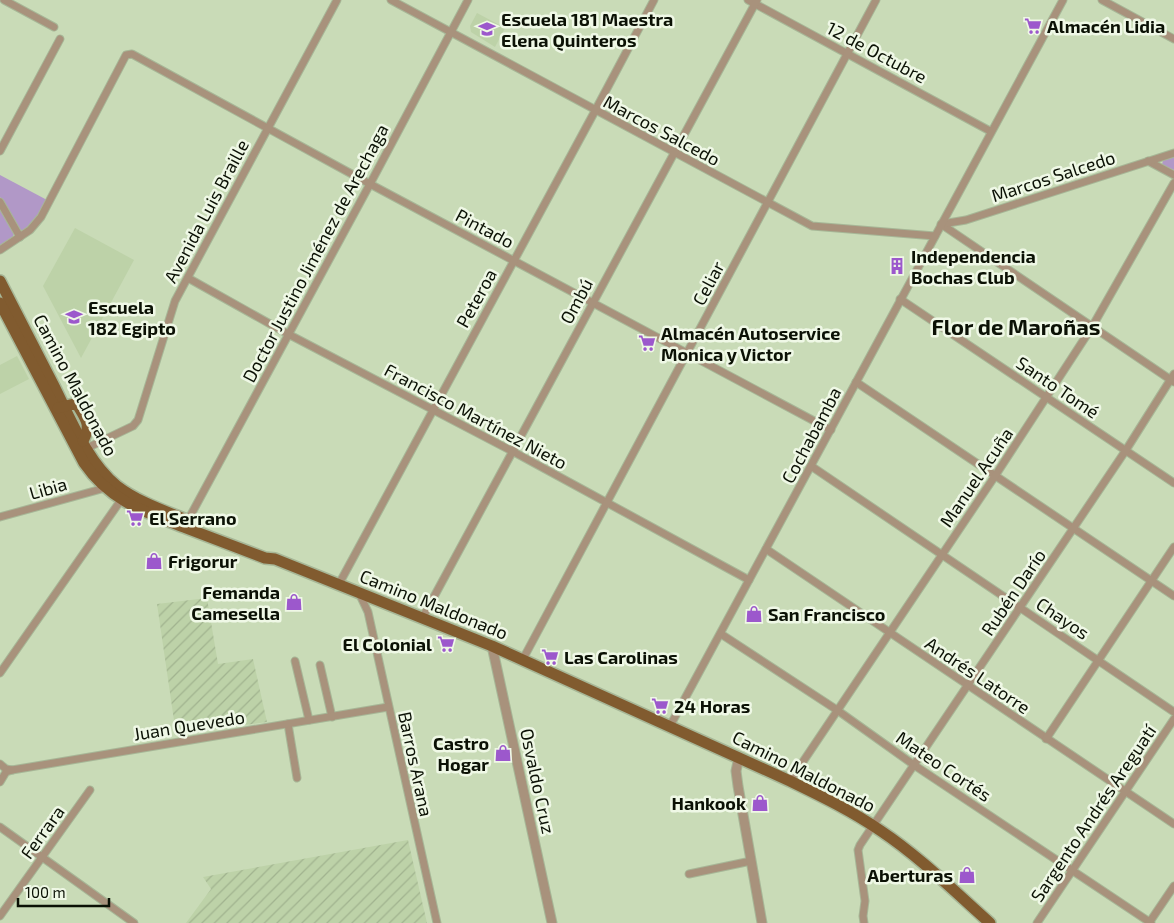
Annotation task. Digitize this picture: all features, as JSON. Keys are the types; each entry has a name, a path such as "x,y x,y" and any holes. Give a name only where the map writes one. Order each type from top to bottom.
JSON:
{"main road":[{"name":"Camino Maldonado","path":"0,280 84,463 92,475 121,500 145,512 187,524"},
{"name":"Camino Maldonado","path":"0,303 59,407"},
{"path":"59,407 76,404 82,412 88,428 85,445"},
{"name":"Camino Maldonado","path":"85,445 100,469 117,486 187,524 265,558 275,559 358,591 492,646 739,757 831,801 874,826 904,847 990,923"}],"street":[{"path":"4,0 54,27"},
{"name":"Avenida Luis Braille","path":"85,445 133,426 138,420 175,301 337,0"},
{"name":"Marcos Salcedo","path":"391,0 812,226 935,236"},
{"name":"Doctor Justino Jiménez de Arechaga","path":"187,524 468,0"},
{"name":"Peteroa","path":"339,584 596,111 654,0"},
{"name":"Celiar","path":"523,660 876,0"},
{"name":"Cochabamba","path":"670,726 990,131 1063,0"},
{"path":"1102,0 1174,39"},
{"name":"12 de Octubre","path":"753,1 990,131"},
{"name":"Ombú","path":"423,617 674,153 753,1"},
{"path":"0,150 60,38"},
{"name":"Pintado","path":"20,237 36,224 48,205 126,55 132,54 370,184 830,430"},
{"name":"Marcos Salcedo","path":"941,224 966,220 1174,152"},
{"path":"1148,161 1174,175"},
{"name":"Manuel Acuña","path":"790,781 995,476 1092,327 1174,183"},
{"path":"0,202 20,237 0,250"},
{"path":"941,224 1092,327 1173,378"},
{"name":"Francisco Martínez Nieto","path":"188,278 288,334 512,451 749,580"},
{"name":"Santo Tomé","path":"900,299 1174,483"},
{"name":"Rubén Darío","path":"864,923 865,901 858,850 860,845 1074,529 1173,378"},
{"path":"856,382 1174,596"},
{"name":"Chayos","path":"811,466 1174,712"},
{"name":"Libia","path":"0,517 105,488"},
{"path":"0,673 121,500"},
{"path":"1046,739 1174,547"},
{"name":"Andrés Latorre","path":"766,550 1174,824"},
{"name":"Barros Arana","path":"358,591 368,612 436,923"},
{"path":"368,612 373,603 381,600"},
{"name":"Mateo Cortés","path":"721,634 837,710 914,765 1150,923"},
{"name":"Osvaldo Cruz","path":"492,646 552,923"},
{"path":"296,661 309,720"},
{"path":"320,666 332,717"},
{"name":"Juan Quevedo","path":"12,770 388,708"},
{"name":"Sargento Andrés Areguatí","path":"1037,923 1174,719"},
{"path":"288,724 296,778"},
{"path":"739,757 736,771 738,786 762,923"},
{"path":"0,764 6,769 12,770"},
{"path":"0,782 6,772 12,770"},
{"name":"Ferrara","path":"0,916 90,790"},
{"path":"0,827 134,923"},
{"path":"689,874 751,861"},
{"path":"1150,923 1174,886"}],"shaded area":[{"name":"Escuela 181 Maestra Elena Quinteros","path":"477,13 505,28 495,47 471,32 470,26"},
{"path":"1174,156 1174,170 1162,165 1163,160"},
{"path":"0,175 47,200 34,221 22,231 17,228 0,197"},
{"path":"0,209 14,233 12,240 0,246"},
{"path":"75,228 134,260 81,358 43,286"},
{"path":"17,356 29,379 0,394 0,365"},
{"path":"207,598 218,664 253,659 267,722 176,734 157,604"},
{"path":"408,840 427,923 186,923 211,889 203,877"}],"place":[{"name":"Almacén Lidia","path":"1033,26"},
{"name":"Escuela 181 Maestra Elena Quinteros","path":"487,29"},
{"name":"Independencia Bochas Club","path":"897,266"},
{"name":"Escuela 182 Egipto","path":"74,317"},
{"name":"Almacén Autoservice Monica y Victor","path":"647,343"},
{"name":"El Serrano","path":"135,518"},
{"name":"Frigorur","path":"154,561"},
{"name":"Femanda Camesella","path":"294,602"},
{"name":"San Francisco","path":"754,614"},
{"name":"El Colonial","path":"446,644"},
{"name":"Las Carolinas","path":"550,657"},
{"name":"24 Horas","path":"660,706"},
{"name":"Castro Hogar","path":"503,753"},
{"name":"Hankook","path":"760,803"},
{"name":"Aberturas","path":"967,875"}],"district":[{"name":"Flor de Maroñas","path":"1016,326"}]}
